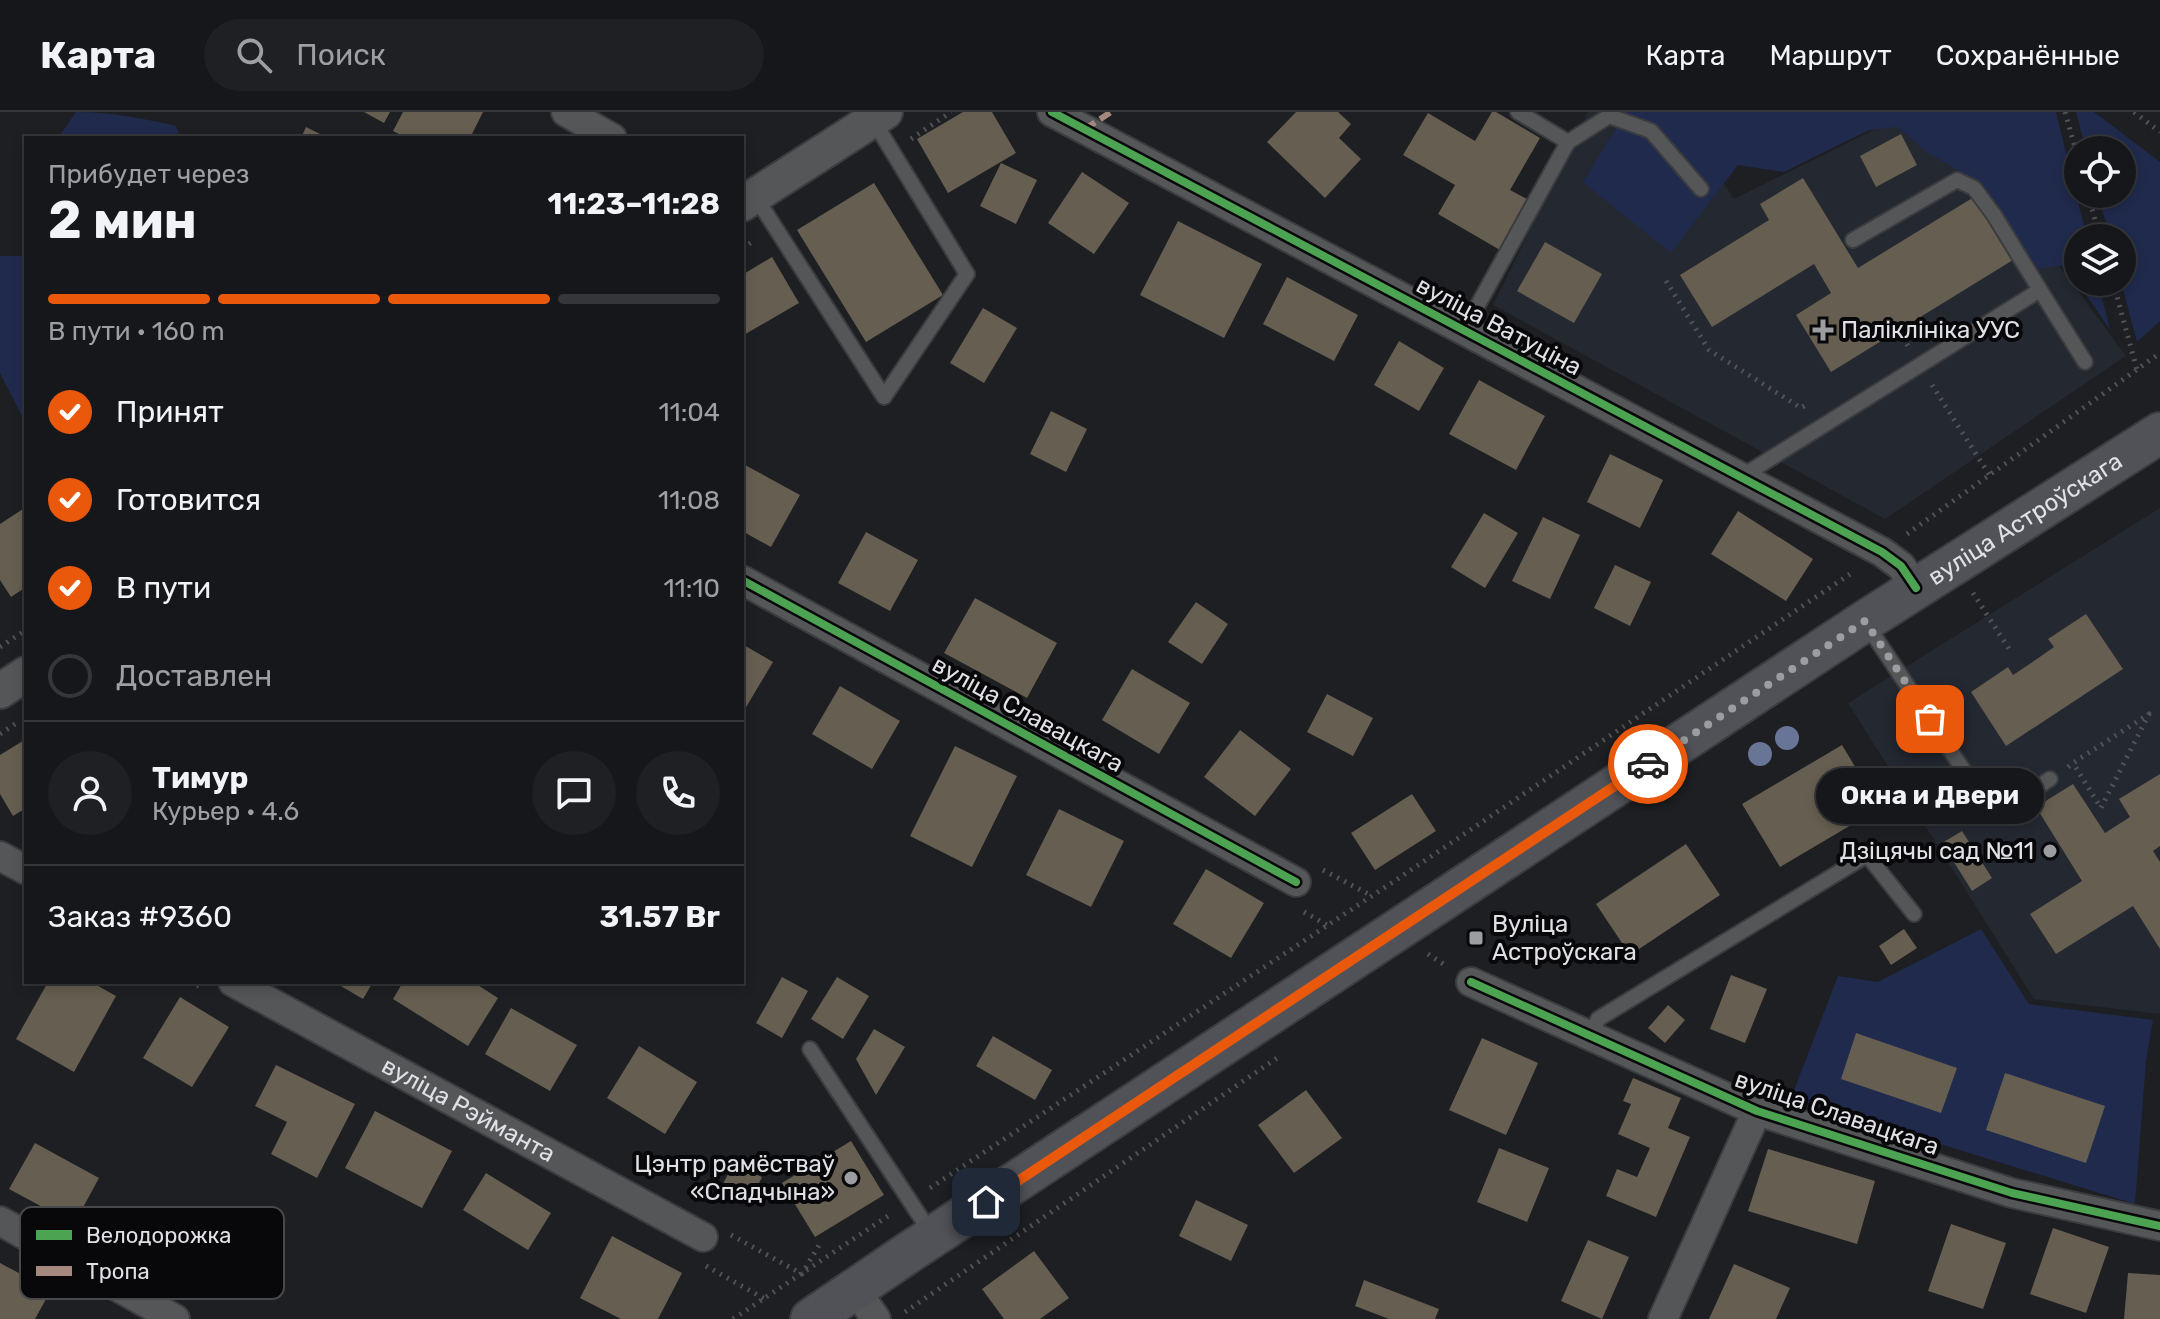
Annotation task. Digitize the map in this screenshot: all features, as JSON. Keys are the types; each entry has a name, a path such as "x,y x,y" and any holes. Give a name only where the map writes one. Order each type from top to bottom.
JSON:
{"main road":[{"name":"вуліца Астроўскага","path":"811,1319 866,1304 934,1236 1865,621 2160,433"}],"street":[{"path":"566,112 608,136"},
{"name":"вуліца Ватуціна","path":"1052,112 1882,552 1901,566 1916,588"},
{"path":"748,200 879,116"},
{"name":"вуліца Славацкага","path":"744,581 1296,882"},
{"path":"0,691 24,675"},
{"path":"0,856 24,869"},
{"name":"вуліца Славацкага","path":"1471,982 1757,1111 2012,1193 2160,1226"},
{"name":"вуліца Рэйманта","path":"237,984 703,1237"},
{"path":"1663,1319 1757,1111"},
{"path":"0,1221 20,1232"},
{"path":"139,1299 175,1319"}],"lane":[{"path":"1518,112 1568,142"},
{"path":"748,200 884,397 967,274 879,116"},
{"path":"1464,330 1568,142 1609,116 1651,131 1701,189"},
{"path":"1853,240 1957,180 1974,188 2085,362"},
{"path":"1741,477 2040,290"},
{"path":"1865,621 1994,816 2050,779"},
{"path":"1592,1036 1598,1019 1867,855 1914,914"},
{"path":"810,1049 934,1236"}],"path":[{"path":"2065,112 2072,136"},
{"path":"2134,112 2160,132"},
{"path":"1666,281 1709,350 1801,408 1815,400"},
{"path":"2117,296 2137,370"},
{"path":"1899,330 1990,476"},
{"path":"733,1319 1396,880 1882,552 2160,353"},
{"path":"1972,592 2011,652"},
{"path":"0,647 24,631"},
{"path":"2050,779 2073,763 2149,714 2101,808 2073,763"},
{"path":"0,734 24,718"},
{"path":"802,1274 819,1245"}],"shaded area":[{"path":"76,112 126,116 176,126 179,136 59,136"},
{"name":"Паліклініка УУС","path":"1588,112 1669,112 1681,116 1734,199 1902,116 2014,204 2064,272 2064,296 2082,296 2126,356 1885,519 1493,305"},
{"path":"1626,112 2056,112 2064,145 2064,208 2080,208 2084,224 2064,224 2064,265 2035,269 1982,184 1928,153 1898,127 1869,130 1784,172 1738,165 1671,253 1583,182"},
{"path":"2076,112 2094,112 2126,136 2082,136"},
{"path":"2136,144 2160,162 2160,321 2137,342 2125,296 2136,296 2136,224 2106,224 2102,208 2136,208"},
{"path":"0,256 24,256 24,420 0,373"},
{"path":"2087,296 2102,296 2110,330"},
{"name":"Дзіцячы сад №11","path":"2160,508 2160,1014 2034,999 1848,703"},
{"path":"1981,929 2029,1004 2153,1020 2146,1061 2135,1204 1791,1098 1838,976 1878,982"}],"building":[{"path":"364,112 390,112 384,123"},
{"path":"403,112 483,112 471,136 403,136 393,131"},
{"path":"963,112 992,112 1016,153 948,193 917,139"},
{"path":"1296,112 1338,112 1351,124 1339,138 1361,159 1325,198 1267,142"},
{"path":"1492,112 1540,138 1510,190 1529,200 1500,250 1438,214 1455,185 1403,155 1428,113 1475,141"},
{"path":"306,127 324,136 302,136"},
{"path":"1901,134 1917,165 1876,187 1860,156"},
{"path":"1001,163 1037,180 1016,224 980,206"},
{"path":"1082,172 1129,203 1094,254 1048,223"},
{"path":"1803,178 1858,268 1974,197 2013,260 1831,372 1796,315 1831,293 1814,264 1712,327 1680,275 1769,220 1760,204"},
{"path":"874,183 943,295 866,342 797,230"},
{"path":"1178,221 1262,264 1224,338 1140,295"},
{"path":"1545,242 1602,274 1574,323 1517,291"},
{"path":"772,257 799,303 744,335 744,274"},
{"path":"1287,277 1358,315 1334,361 1263,324"},
{"path":"983,308 1017,328 984,383 950,363"},
{"path":"1399,341 1444,368 1419,411 1374,385"},
{"path":"1479,380 1545,416 1516,470 1449,434"},
{"path":"1051,411 1087,429 1066,472 1030,454"},
{"path":"1610,454 1663,480 1640,528 1587,502"},
{"path":"744,467 800,495 771,547 744,532"},
{"path":"24,508 24,588 11,597 0,580 0,524"},
{"path":"1738,511 1813,559 1786,601 1711,554"},
{"path":"1484,513 1518,533 1485,588 1451,567"},
{"path":"1543,517 1580,535 1550,599 1512,581"},
{"path":"866,532 918,560 890,611 838,583"},
{"path":"1615,565 1651,582 1630,626 1594,608"},
{"path":"975,598 1057,643 1027,698 944,653"},
{"path":"1196,602 1228,624 1202,664 1168,642"},
{"path":"2086,614 2123,669 2006,746 1971,692 2008,667 2013,675 2034,661 2054,647 2048,639"},
{"path":"744,645 773,662 744,711"},
{"path":"1132,669 1190,703 1159,754 1102,720"},
{"path":"840,686 900,721 872,769 812,734"},
{"path":"1327,694 1373,718 1353,756 1307,732"},
{"path":"1240,730 1291,769 1255,816 1204,777"},
{"path":"24,740 24,809 13,816 0,794 0,755"},
{"path":"1842,745 1880,808 1780,867 1742,804"},
{"path":"955,746 1017,776 972,867 910,836"},
{"path":"2160,774 2160,846 2153,851 2160,862 2160,949 2133,906 2056,954 2030,914 2082,881 2036,807 2073,784 2105,833 2130,817 2119,799"},
{"path":"1412,794 1436,831 1375,870 1351,833"},
{"path":"1059,809 1124,841 1091,907 1026,875"},
{"path":"1962,831 1992,878 1972,891 1942,843"},
{"path":"1686,844 1720,895 1630,955 1596,904"},
{"path":"1206,869 1264,903 1231,958 1173,924"},
{"path":"1904,929 1917,948 1891,965 1879,946"},
{"path":"1731,975 1767,989 1745,1043 1710,1029"},
{"path":"782,977 808,991 782,1038 756,1023"},
{"path":"837,977 869,996 843,1039 811,1019"},
{"path":"47,984 95,984 116,996 74,1072 16,1039"},
{"path":"337,984 372,984 363,999"},
{"path":"402,984 476,984 498,998 468,1046 393,999"},
{"path":"180,997 229,1027 192,1087 143,1058"},
{"path":"1668,1005 1685,1020 1665,1043 1648,1028"},
{"path":"511,1008 577,1045 550,1091 485,1054"},
{"path":"874,1029 905,1047 876,1095 856,1059"},
{"path":"1856,1033 1957,1068 1941,1113 1841,1079"},
{"path":"993,1036 1052,1070 1035,1100 976,1066"},
{"path":"1482,1038 1538,1063 1506,1135 1449,1110"},
{"path":"639,1046 697,1082 665,1134 607,1098"},
{"path":"276,1065 355,1104 317,1178 271,1154 287,1122 255,1106"},
{"path":"2005,1073 2105,1106 2086,1163 1986,1130"},
{"path":"1633,1078 1681,1098 1668,1128 1690,1137 1656,1217 1606,1196 1617,1169 1637,1177 1650,1148 1618,1134 1631,1104 1623,1101"},
{"path":"1306,1090 1342,1138 1294,1173 1258,1125"},
{"path":"375,1111 452,1151 422,1208 345,1168"},
{"path":"851,1141 884,1195 815,1237 782,1183"},
{"path":"35,1143 99,1178 83,1207 42,1207 9,1189"},
{"path":"1499,1148 1549,1168 1527,1222 1477,1202"},
{"path":"1768,1149 1875,1181 1857,1244 1748,1211"},
{"path":"733,1164 762,1177 750,1202 721,1188"},
{"path":"486,1173 551,1213 528,1250 463,1210"},
{"path":"1196,1200 1248,1225 1231,1261 1179,1236"},
{"path":"1951,1224 2006,1243 1983,1309 1928,1291"},
{"path":"2053,1228 2109,1247 2086,1313 2030,1294"},
{"path":"612,1236 682,1273 658,1319 621,1319 580,1298"},
{"path":"1588,1240 1629,1257 1602,1319 1561,1301"},
{"path":"1034,1251 1069,1298 1040,1319 1004,1319 982,1289"},
{"path":"0,1263 20,1274 20,1299 46,1299 35,1319 0,1319"},
{"path":"1734,1264 1790,1288 1776,1319 1709,1319"},
{"path":"2128,1273 2160,1275 2160,1319 2124,1319"},
{"path":"1364,1280 1439,1309 1435,1319 1389,1319 1355,1306"}],"marked path":[{"path":"1085,129 1111,112"}],"cycle path":[{"path":"1052,112 1882,552 1901,566 1916,588"},
{"path":"744,581 1296,882"},
{"path":"1471,982 1757,1111 2012,1193 2160,1226"}],"way so far":[{"path":"1648,764 1865,621 1930,719"}],"place":[{"name":"Паліклініка УУС","path":"1823,330"},
{"name":"Окна и Двери","path":"1930,719"},
{"name":"Дзіцячы сад №11","path":"2050,851"},
{"name":"Вуліца Астроўскага","path":"1476,938"},
{"name":"Цэнтр рамёстваў «Спадчына»","path":"851,1178"}],"route":[{"path":"986,1202 1648,764"}]}
